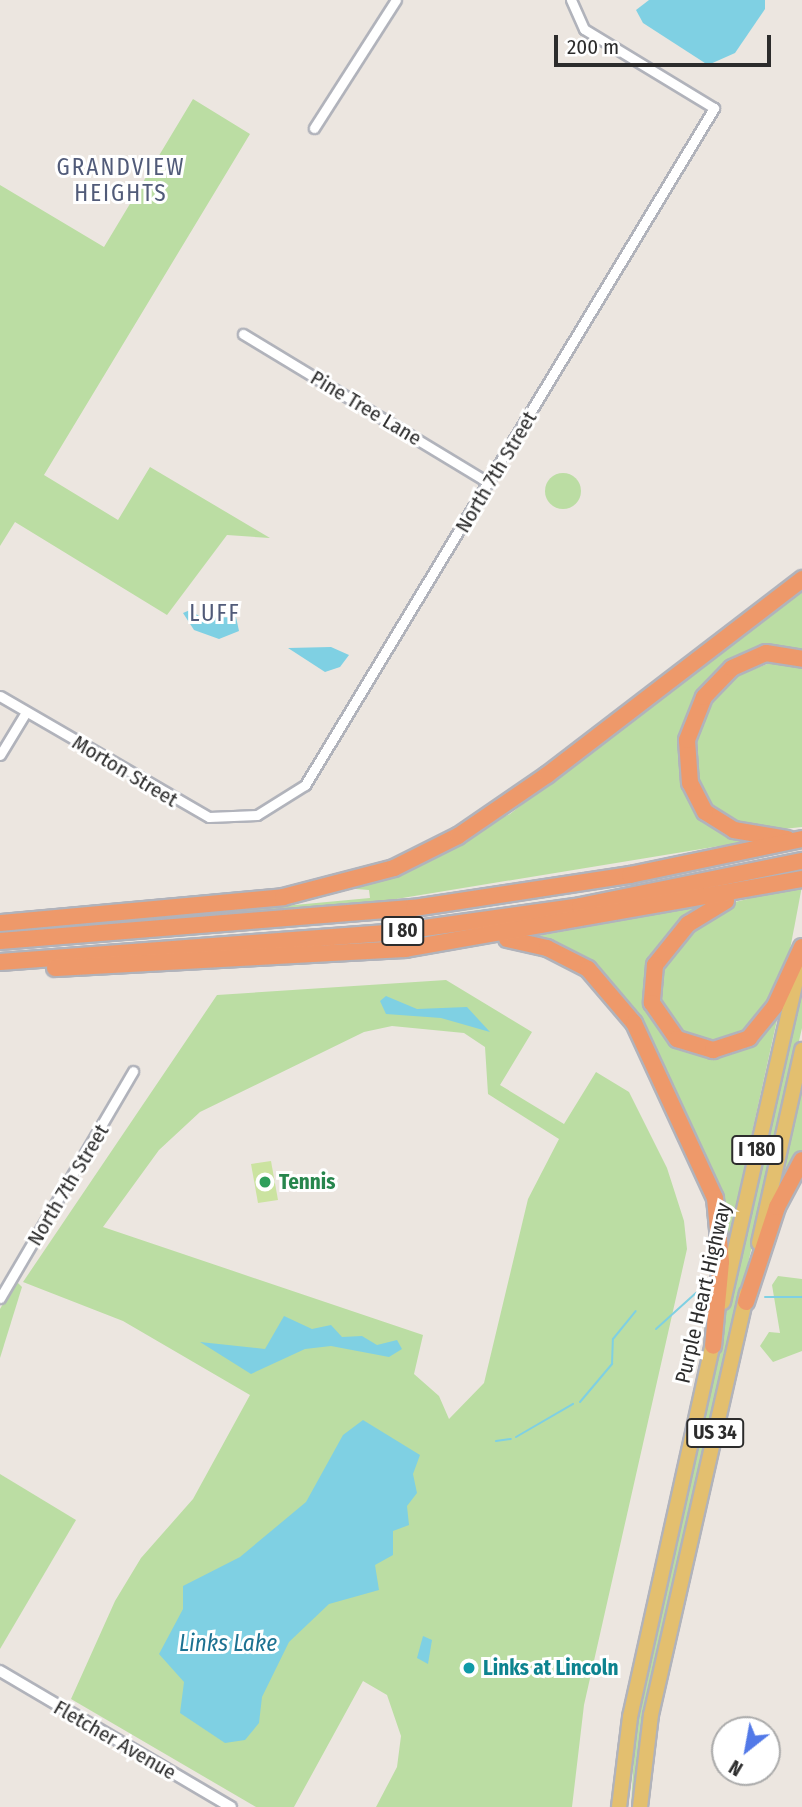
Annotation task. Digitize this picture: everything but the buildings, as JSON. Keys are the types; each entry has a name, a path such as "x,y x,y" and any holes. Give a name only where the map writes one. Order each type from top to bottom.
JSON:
{"highway":[{"path":"0,923 273,898 394,868 458,836 547,775 802,579"},
{"path":"797,840 734,830 712,818 694,795 686,756 697,709 721,676 766,653 802,659"},
{"name":"I 80","path":"0,941 414,908 630,876 797,840"},
{"name":"I 80","path":"0,962 396,932 593,903 802,861"},
{"path":"0,969 259,962 487,937 802,879"},
{"path":"751,890 700,915 658,958 650,994 669,1034 705,1050 749,1038 775,1006 802,947"},
{"path":"487,937 529,943 573,960 614,993 634,1023 715,1198 722,1262 713,1346"},
{"path":"746,1302 777,1207 802,1160"}],"main road":[{"name":"Purple Heart Highway","path":"619,1807 632,1707 802,955"},
{"name":"Purple Heart Highway","path":"640,1807 650,1715 802,1050"}],"street":[{"path":"314,128 396,0"},
{"name":"North 7th Street","path":"257,815 293,797 316,770 714,108 584,29 571,0"},
{"name":"Pine Tree Lane","path":"243,334 489,483"},
{"name":"Morton Street","path":"0,696 192,811 225,819 257,815"},
{"path":"0,755 26,712"},
{"name":"North 7th Street","path":"0,1298 133,1071"},
{"name":"Fletcher Avenue","path":"0,1671 231,1807"}],"green space":[{"path":"193,99 250,134 44,475 118,520 150,467 270,538 227,535 167,615 15,522 0,546 0,185 104,247"},
{"path":"563,473 576,478 581,491 576,504 563,509 550,504 545,491 550,478"},
{"path":"802,584 802,656 723,669 680,751 694,808 750,841 372,903 0,932 370,898 369,890 343,888 510,814"},
{"path":"778,660 802,667 802,827 764,831 717,818 692,774 691,754 703,709 728,679"},
{"path":"802,886 786,971 767,1013 732,1043 686,1040 659,1009 660,964 677,940 735,902"},
{"path":"704,906 672,932 648,1008 653,1019 676,1044 755,1039 777,1020 725,1255 722,1220 613,990 526,938"},
{"path":"802,976 802,1028 645,1713 631,1807 637,1699"},
{"name":"Links at Lincoln","path":"446,980 532,1032 500,1085 564,1124 596,1072 629,1092 667,1168 684,1221 687,1249 584,1705 572,1807 376,1807 397,1767 401,1736 387,1695 363,1681 294,1807 256,1807 71,1699 115,1601 141,1558 193,1499 250,1395 123,1321 23,1282 217,995","holes":["392,1026 464,1033 485,1047 488,1094 559,1139 528,1199 484,1383 449,1419 439,1396 414,1374 423,1335 103,1227 159,1150 200,1112 364,1032"]},
{"path":"802,1083 802,1156 778,1192 787,1148"},
{"name":"Tennis","path":"271,1161 278,1200 258,1203 251,1164"},
{"path":"778,1276 802,1279 802,1351 773,1362 760,1346 769,1332 780,1333 772,1285"},
{"path":"16,1281 22,1287 0,1358 0,1309"},
{"path":"0,1474 76,1520 0,1649"}],"water":[{"path":"649,0 765,0 765,9 735,53 708,65 643,23 636,10"},
{"path":"190,610 202,618 236,617 239,631 219,639 194,630 183,613"},
{"path":"331,647 349,655 340,667 325,672 288,648"},
{"path":"386,996 417,1009 467,1007 490,1032 441,1018 386,1014 380,1001"},
{"path":"284,1316 312,1329 331,1325 342,1337 362,1336 377,1345 397,1340 402,1349 389,1357 331,1346 305,1349 251,1374 200,1342 265,1349"},
{"name":"Links Lake","path":"363,1420 420,1455 413,1474 417,1493 407,1506 409,1525 393,1531 393,1555 375,1565 379,1590 329,1604 289,1642 262,1697 259,1723 245,1740 225,1743 180,1713 184,1682 159,1654 183,1609 183,1586 240,1557 306,1502 343,1435"},
{"path":"423,1636 432,1640 428,1664 417,1658"}],"waterway":[{"path":"656,1329 696,1293"},
{"path":"765,1297 802,1297"},
{"path":"580,1402 612,1364 613,1339 636,1311"},
{"path":"516,1437 573,1404"},
{"path":"496,1441 511,1439"}],"place":[{"name":"Tennis","path":"265,1182"},
{"name":"Links at Lincoln","path":"469,1668"}],"district":[{"name":"GRANDVIEW HEIGHTS","path":"121,180"},
{"name":"LUFF","path":"215,613"}]}
